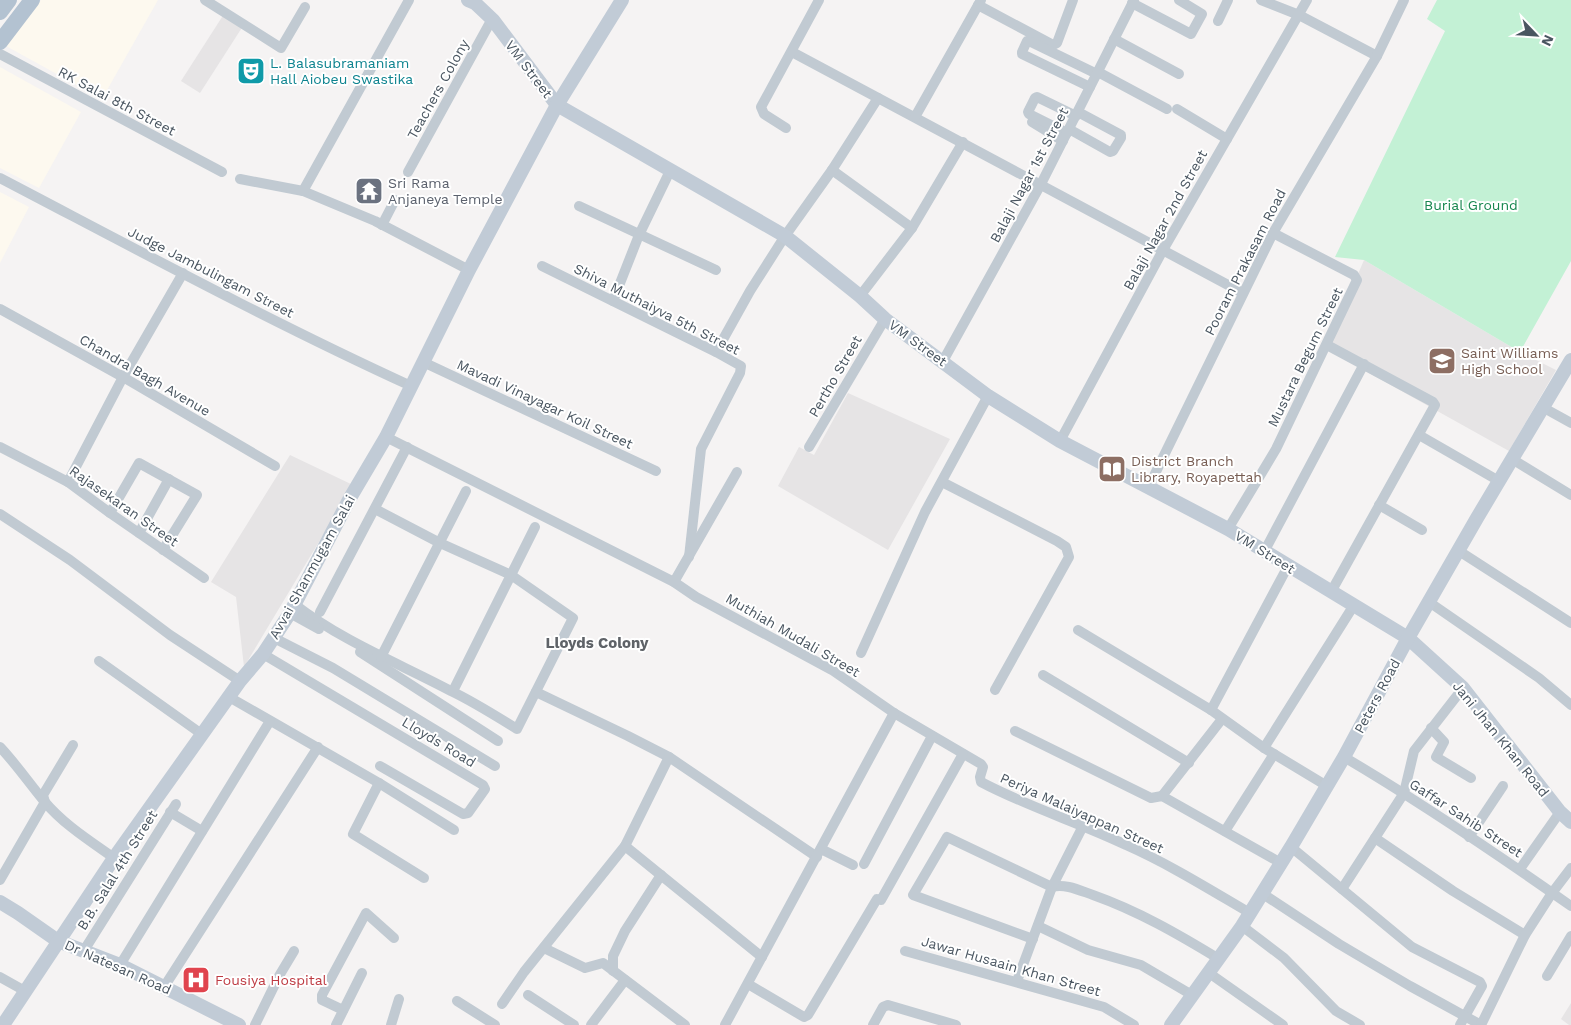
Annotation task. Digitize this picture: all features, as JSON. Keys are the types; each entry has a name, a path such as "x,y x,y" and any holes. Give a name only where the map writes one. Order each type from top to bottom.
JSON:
{"main road":[{"path":"0,12 9,0"},
{"path":"0,42 32,0"}],"street":[{"path":"205,0 281,48 306,7"},
{"path":"304,191 409,0"},
{"name":"Avvai Shanmugam Salai","path":"3,1025 114,858 229,697 263,654 292,609 350,498 386,438 469,270 557,105 622,0"},
{"path":"786,128 764,114 761,107 819,0"},
{"path":"915,117 979,2 1053,45 1057,43 1073,0"},
{"path":"1133,2 1191,34 1202,14 1179,0"},
{"path":"1218,21 1228,0"},
{"name":"Balaji Nagar 2nd Street","path":"1060,441 1163,250 1307,0"},
{"name":"Pooram Prakasam Road","path":"1149,486 1273,233 1377,56 1404,0"},
{"name":"VM Street","path":"474,1 492,19 557,105 785,236 860,296 885,319 988,396 1060,441 1228,529 1408,638"},
{"path":"1264,1 1299,15 1377,56"},
{"name":"Balaji Nagar 1st Street","path":"943,361 1041,184 1133,2"},
{"name":"Teachers Colony","path":"408,172 492,19"},
{"path":"1114,39 1179,74"},
{"path":"1090,87 1022,54 1027,41 1172,109 1228,139"},
{"path":"792,52 1243,293"},
{"name":"RK Salai 8th Street","path":"0,54 222,172"},
{"path":"1067,134 1029,114 1028,112 1035,98 1037,97 1124,129"},
{"path":"716,352 750,291 785,236 832,170 878,98"},
{"path":"1026,118 1110,152 1113,151 1121,135 1078,112"},
{"path":"860,296 912,228 963,142"},
{"path":"613,301 639,235 670,170"},
{"path":"832,170 912,228"},
{"name":"Judge Jambulingam Street","path":"0,178 342,354 411,386"},
{"path":"240,179 304,191 382,225 469,270"},
{"path":"382,225 395,200"},
{"path":"579,206 716,270"},
{"name":"Mustara Begum Street","path":"1228,529 1276,449 1356,283 1356,278 1273,233"},
{"name":"Shiva Muthaiyva 5th Street","path":"542,266 741,366 740,373 701,449 689,557"},
{"path":"68,482 123,377 183,273"},
{"name":"Chandra Bagh Avenue","path":"0,309 123,377 275,466"},
{"name":"Pertho Street","path":"809,447 885,319"},
{"path":"1327,345 1433,402 1435,405 1331,592"},
{"name":"Peters Road","path":"1171,1025 1242,926 1291,847 1344,757 1408,638 1571,360"},
{"name":"Mavadi Vinayagar Koil Street","path":"423,362 656,470"},
{"path":"1264,552 1364,364"},
{"path":"860,652 925,512 988,396"},
{"path":"1544,408 1571,423"},
{"path":"1419,435 1499,481"},
{"name":"Muthiah Mudali Street","path":"386,438 674,582 696,597 832,670 894,713 982,765 981,782"},
{"name":"Rajasekaran Street","path":"0,446 68,482 204,578"},
{"path":"320,612 407,447"},
{"path":"1512,459 1571,495"},
{"path":"110,513 139,463 197,495 163,550"},
{"path":"674,582 737,472"},
{"path":"139,533 169,479"},
{"path":"942,482 1057,541 1066,547 1069,557 995,690"},
{"path":"381,657 466,491"},
{"path":"1379,505 1422,530"},
{"path":"292,609 316,620 381,657 453,691 517,729 572,618 510,575 375,509"},
{"path":"0,514 70,560 170,635 240,682"},
{"path":"453,691 534,527"},
{"path":"1459,551 1571,623"},
{"path":"1211,710 1288,566"},
{"path":"1429,602 1539,678 1571,705"},
{"path":"1264,748 1354,605"},
{"path":"292,609 498,741"},
{"path":"1078,630 1211,710 1264,748 1327,786"},
{"path":"274,638 333,668 495,766"},
{"name":"Jani Jhan Khan Road","path":"1408,638 1463,688 1560,812 1571,822"},
{"name":"Lloyds Road","path":"263,654 483,785 485,789 468,813 463,814 380,766"},
{"path":"99,661 203,735"},
{"path":"1042,675 1189,763"},
{"path":"1342,888 1404,793 1414,751 1463,688"},
{"path":"536,692 669,757 819,853 853,865"},
{"path":"229,697 379,782 454,830"},
{"path":"725,1025 894,713"},
{"path":"1162,796 1222,719"},
{"path":"120,965 270,721"},
{"path":"1431,728 1444,742 1436,757 1471,778"},
{"path":"1015,731 1151,798 1162,796 1281,863"},
{"path":"864,864 932,736"},
{"path":"0,880 45,802 43,795 73,745"},
{"path":"0,747 17,765 45,802 69,825 114,858"},
{"path":"164,987 318,747"},
{"path":"748,984 804,1016 811,1012 877,899 881,900 963,754"},
{"path":"1225,831 1274,754"},
{"path":"502,1004 524,972 625,846 669,757"},
{"name":"Gaffar Sahib Street","path":"1344,757 1404,793 1571,906"},
{"path":"379,782 353,834 424,878"},
{"name":"Periya Malaiyappan Street","path":"981,782 1010,797 1127,845 1188,876 1250,913"},
{"path":"1469,837 1502,786"},
{"name":"B.B. Salal 4th Street","path":"83,952 173,808 202,831"},
{"path":"1520,870 1560,812"},
{"path":"1017,981 1052,887 1083,826"},
{"path":"1033,939 914,895 947,837 1052,887 1076,889 1126,907 1179,934 1218,959"},
{"path":"1375,838 1453,891 1525,935"},
{"path":"625,846 762,957"},
{"path":"1291,847 1412,947 1480,982 1482,986 1460,1025"},
{"path":"1262,894 1339,944 1481,1025 1525,935 1552,893 1571,868"},
{"path":"613,971 613,956 625,931 661,875"},
{"name":"Dr Natesan Road","path":"0,902 58,941 120,965 239,1025"},
{"path":"343,1010 322,1000 322,995 366,914 394,938"},
{"path":"1038,926 1088,950 1141,965 1192,994"},
{"path":"1242,926 1284,958 1336,1011 1360,1025"},
{"path":"1547,976 1571,936"},
{"path":"544,948 586,968 603,963 685,1025"},
{"path":"255,1025 279,976 294,951"},
{"name":"Jawar Husaain Khan Street","path":"905,951 1104,1007 1134,1025"},
{"path":"1209,972 1284,1025"},
{"path":"336,1025 362,973"},
{"path":"0,977 25,991"},
{"path":"591,1025 625,980"},
{"path":"528,996 574,1025"},
{"path":"391,1025 399,999"},
{"path":"457,1001 495,1025"},
{"path":"873,1025 883,1007 888,1005 956,1025"}],"shaded area":[{"path":"41,0 158,0 102,99 6,46"},
{"path":"224,14 243,26 200,93 181,81"},
{"path":"0,67 81,112 39,188 0,168"},
{"path":"0,192 29,207 0,263"},
{"name":"Saint Williams High School","path":"1364,260 1520,352 1556,370 1509,451 1326,349"},
{"path":"848,393 950,439 888,550 778,486 799,447 814,455"},
{"path":"290,455 353,485 244,667 236,597 211,582"},
{"path":"1571,1003 1571,1025 1569,1025 1561,1019"}],"green space":[{"name":"Burial Ground","path":"1437,0 1571,0 1571,261 1520,352 1364,260 1335,257 1445,31 1427,19"}],"place":[{"name":"L. Balasubramaniam Hall Aiobeu Swastika","path":"251,71"},
{"name":"Sri Rama Anjaneya Temple","path":"369,191"},
{"name":"Saint Williams High School","path":"1442,361"},
{"name":"District Branch Library, Royapettah","path":"1112,469"},
{"name":"Fousiya Hospital","path":"196,980"}],"district":[{"name":"Lloyds Colony","path":"597,643"}]}
